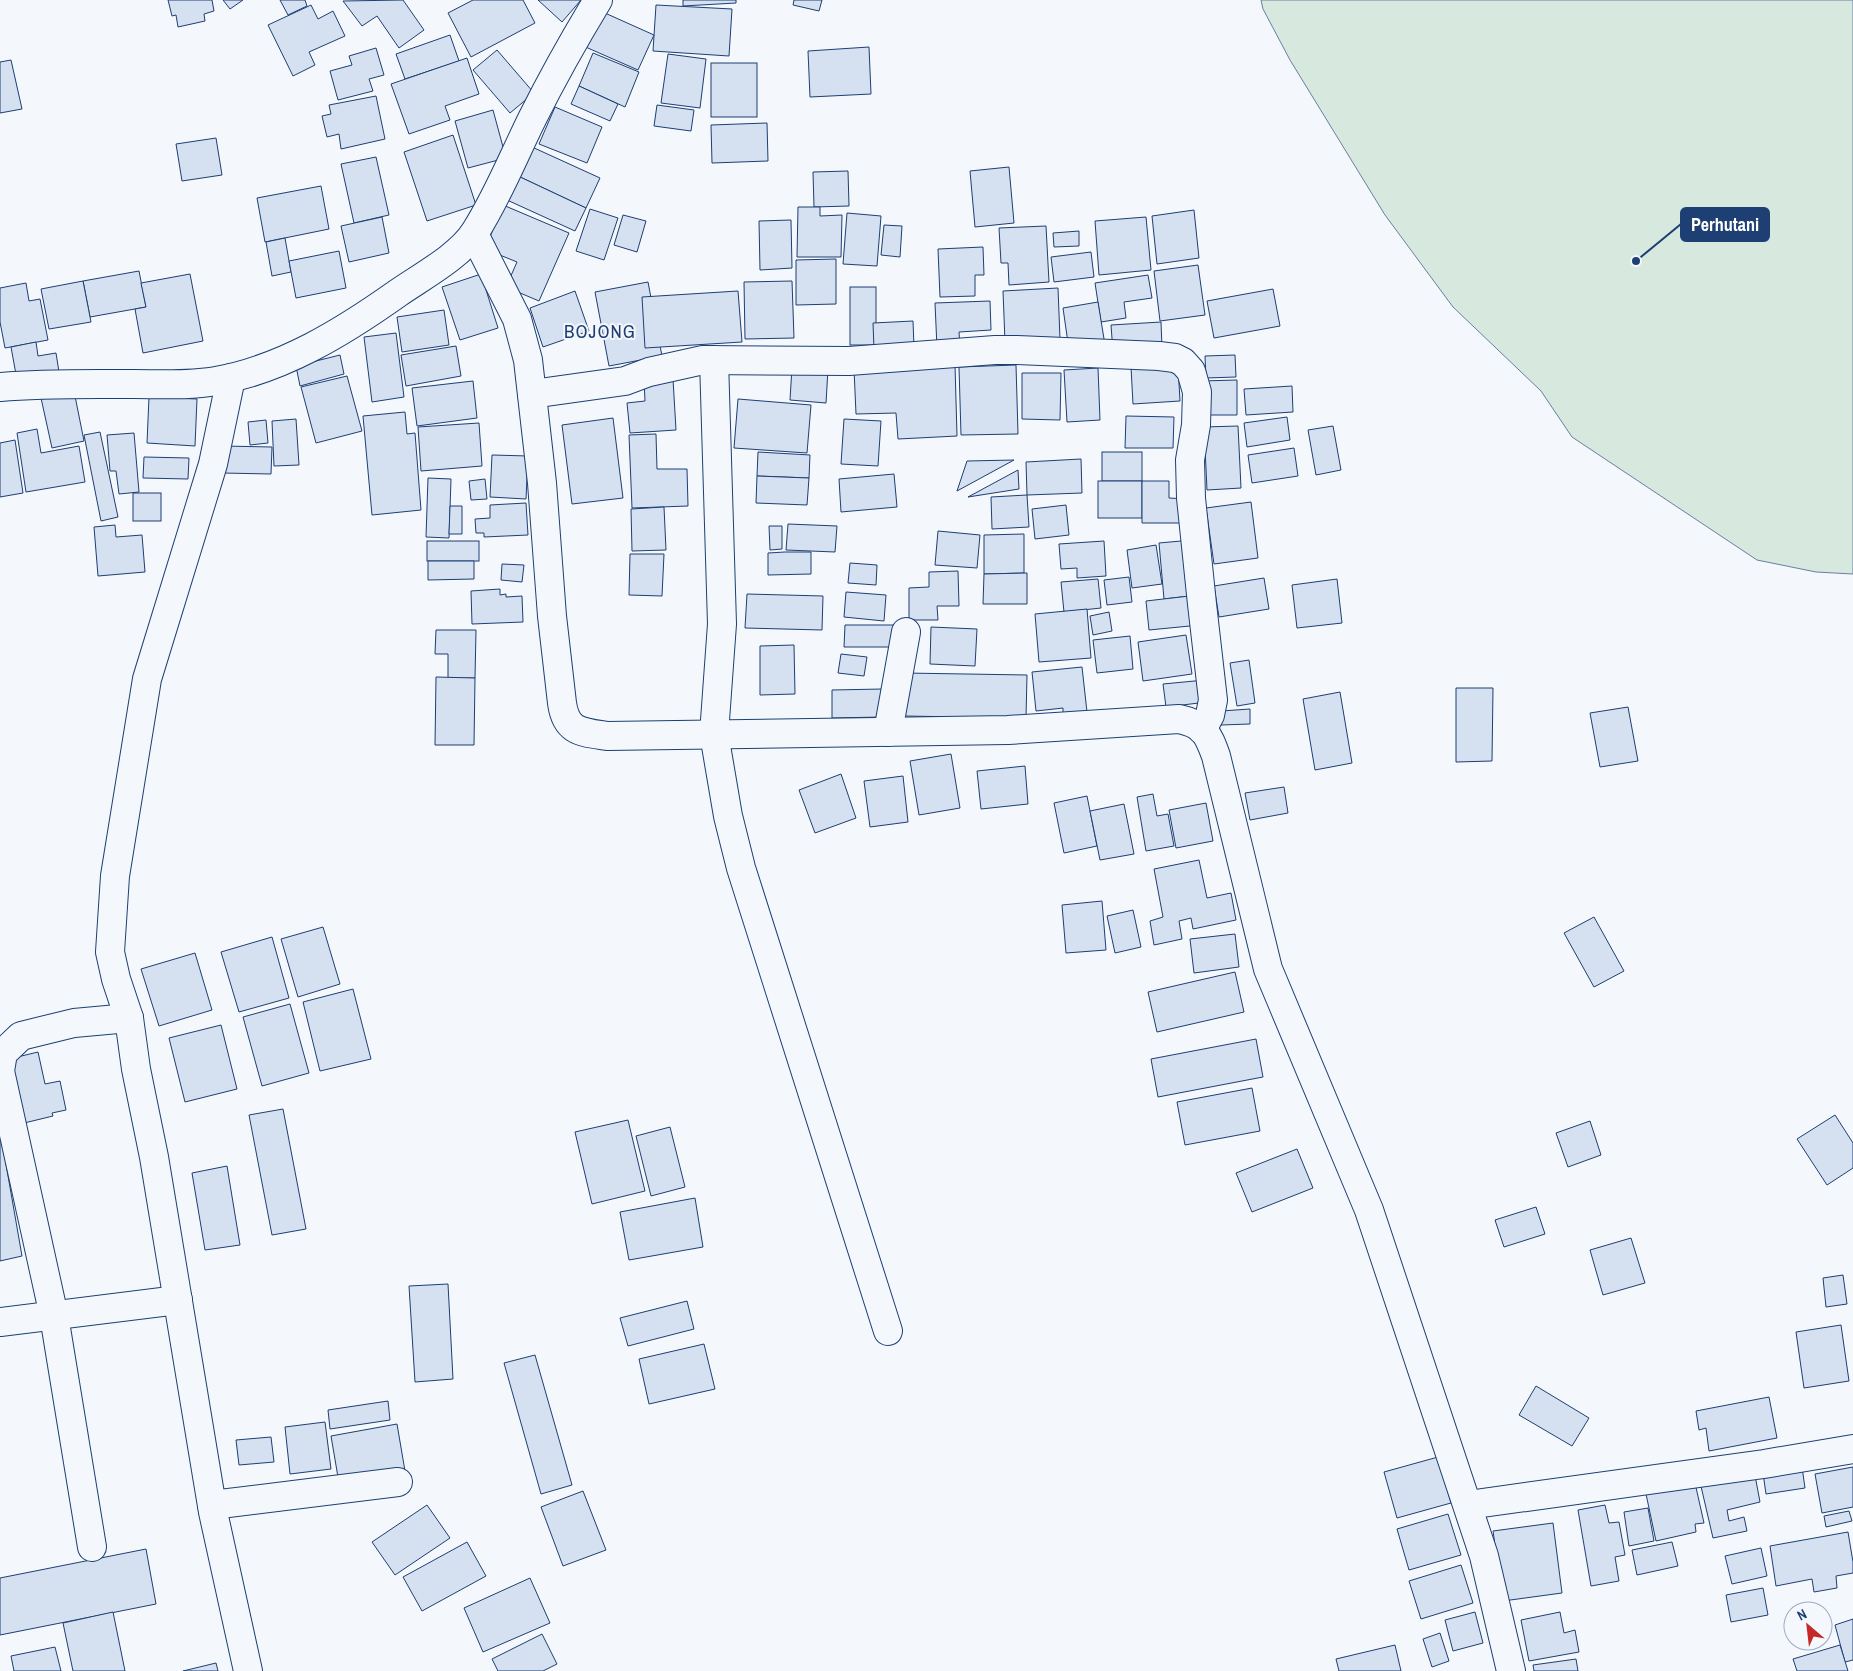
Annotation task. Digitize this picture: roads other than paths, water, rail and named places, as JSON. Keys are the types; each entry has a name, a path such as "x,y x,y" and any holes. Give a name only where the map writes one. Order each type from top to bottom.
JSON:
{"street":[{"path":"0,387 196,383 231,378 263,370 292,357 367,315 446,260 474,234 544,94 598,0"},
{"path":"474,234 517,319 528,360 542,483 552,616 564,715 569,724 582,732 607,736 1008,730 1180,718 1194,722 1210,739 1216,756 1268,968 1369,1210 1484,1556 1511,1671"},
{"path":"532,394 625,381 676,365 703,360 849,361 1018,350 1159,356 1175,358 1183,362 1191,371 1197,392 1196,425 1190,460 1191,498 1214,700 1210,715 1202,730"},
{"path":"714,360 722,624 714,734 728,816 741,868 888,1331"},
{"path":"231,378 214,464 147,679 115,876 110,952 116,979 129,1018 136,1069 154,1157 212,1505 248,1671"},
{"path":"888,732 906,632"},
{"path":"92,1547 54,1316 0,1071 3,1053 20,1036 74,1022 129,1018"},
{"path":"0,1322 178,1300"},
{"path":"1468,1505 1764,1464 1853,1449"},
{"path":"212,1505 398,1482"}],"place":[{"name":"Perhutani","path":"1636,261"}],"district":[{"name":"BOJONG","path":"600,331"}]}
